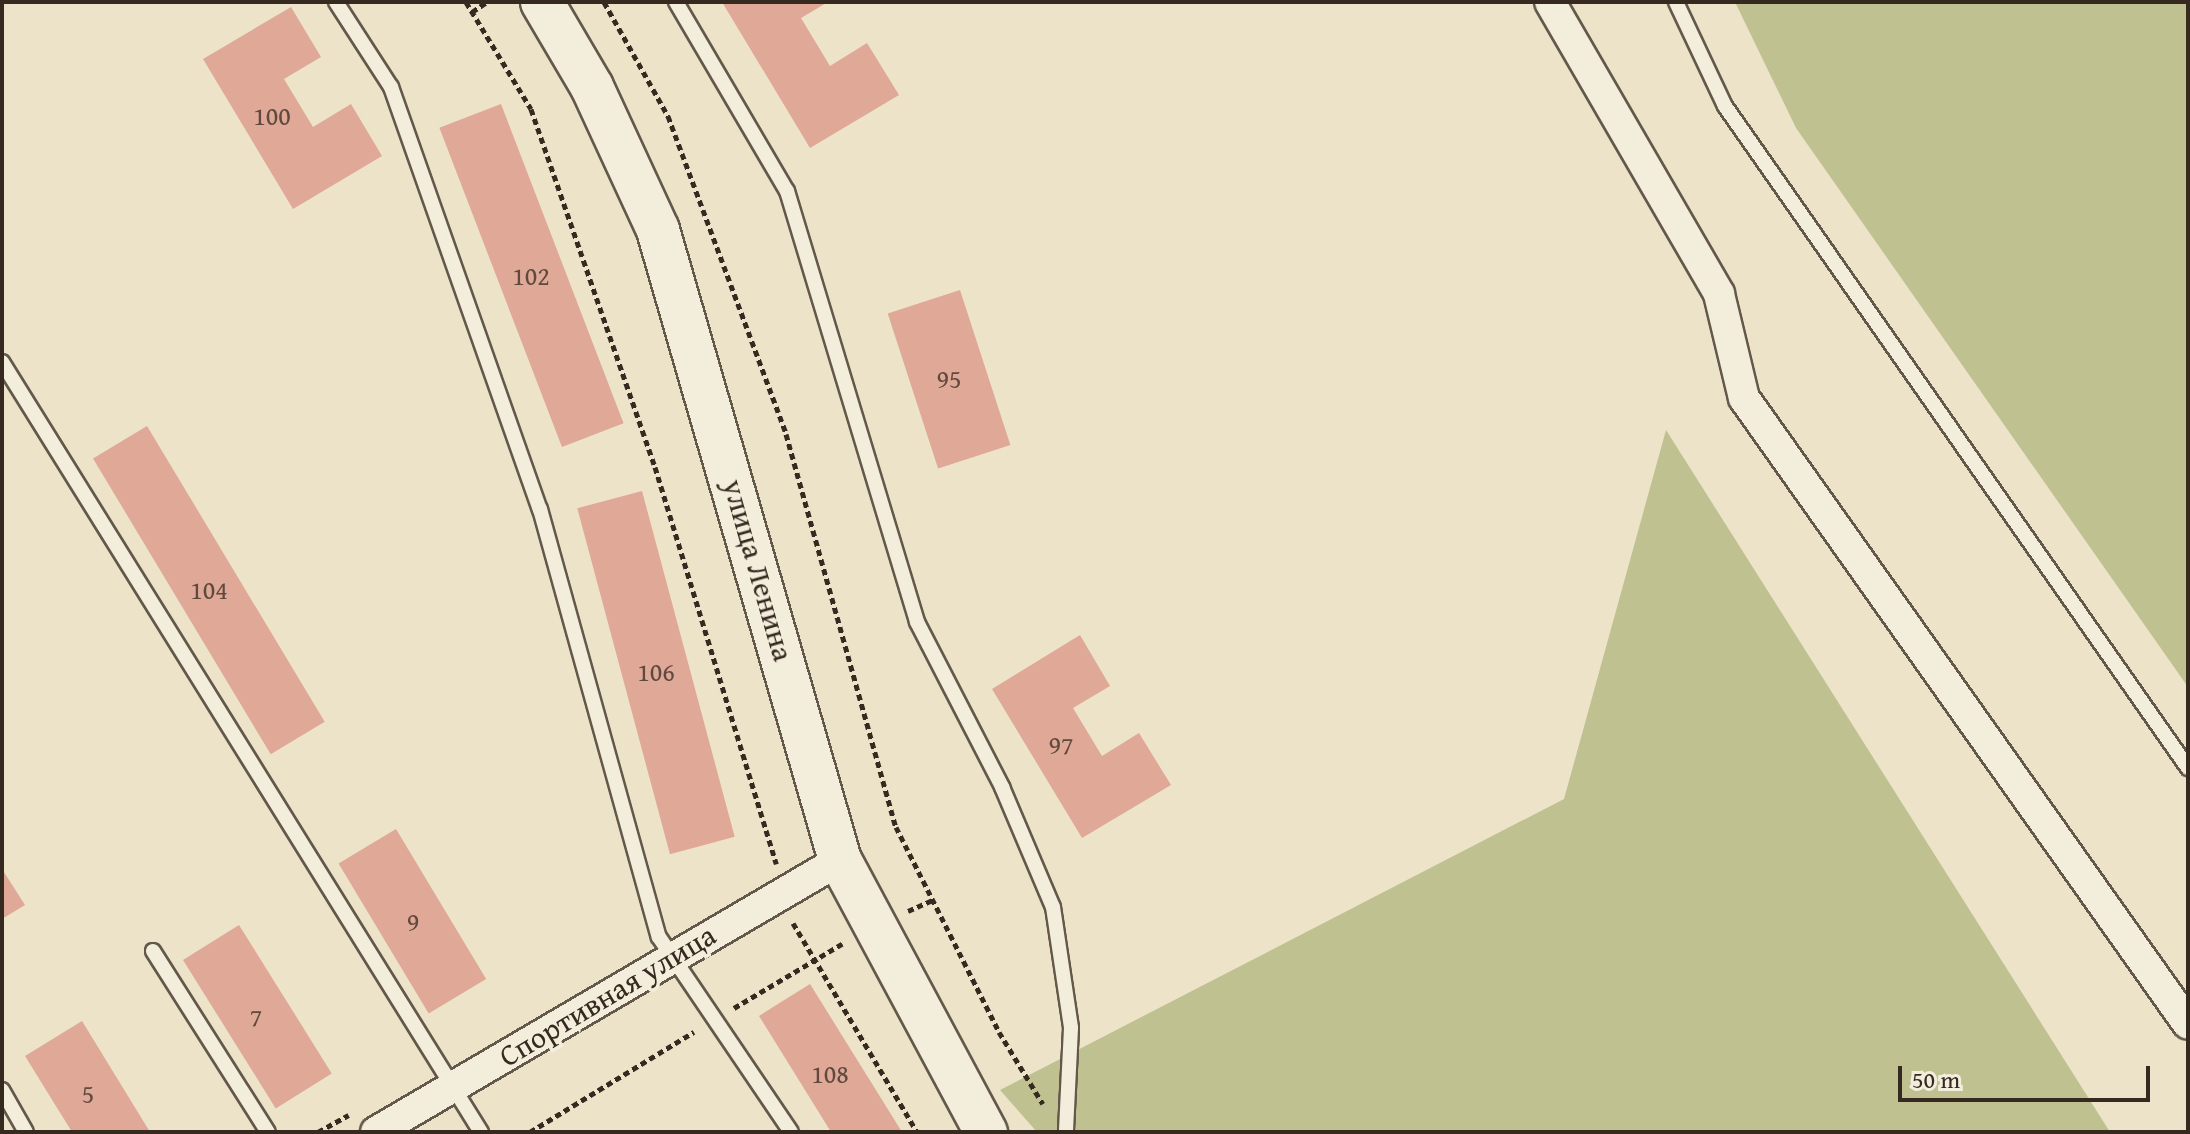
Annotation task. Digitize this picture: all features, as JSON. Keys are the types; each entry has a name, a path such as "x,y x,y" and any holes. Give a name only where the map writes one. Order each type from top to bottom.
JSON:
{"main road":[{"name":"улица Ленина","path":"542,2 592,87 658,230 840,860 986,1132"}],"street":[{"path":"1550,2 1719,294 1744,398 2188,1024"},
{"name":"Спортивная улица","path":"376,1132 671,955 840,860"}],"lane":[{"path":"336,2 391,87 540,509 659,937 791,1132"},
{"path":"676,2 787,191 917,622 1002,787 1053,907 1071,1028 1066,1132"},
{"path":"1676,2 1725,106 2188,768"},
{"path":"2,362 437,1068 454,1087 481,1132"},
{"path":"153,951 268,1132"},
{"path":"2,1090 26,1132"}],"path":[{"path":"466,2 531,109 645,437 776,866 779,894 812,960 917,1132"},
{"path":"472,12 487,2"},
{"path":"604,2 668,116 786,434 896,827 999,1032 1045,1107"}],"green space":[{"path":"1735,2 2188,2 2188,687 1796,128"},
{"path":"1666,430 2110,1132 1037,1132 1000,1090 1564,799"}],"building":[{"path":"722,2 828,2 801,18 830,66 867,43 899,95 810,148"},
{"path":"291,7 321,57 284,79 313,127 351,104 382,156 293,209 203,59"},
{"path":"501,104 624,423 562,447 439,128"},
{"path":"960,290 1010,445 938,469 888,313"},
{"path":"147,426 325,722 271,754 93,458"},
{"path":"642,491 735,837 670,854 577,508"},
{"path":"1080,635 1110,686 1073,708 1102,756 1139,733 1171,785 1082,838 992,689"},
{"path":"396,829 486,979 429,1014 339,864"},
{"path":"2,869 25,905 2,919"},
{"path":"239,925 332,1073 276,1108 183,960"},
{"path":"810,984 902,1132 831,1132 759,1016"},
{"path":"82,1021 150,1132 72,1132 25,1056"}]}
